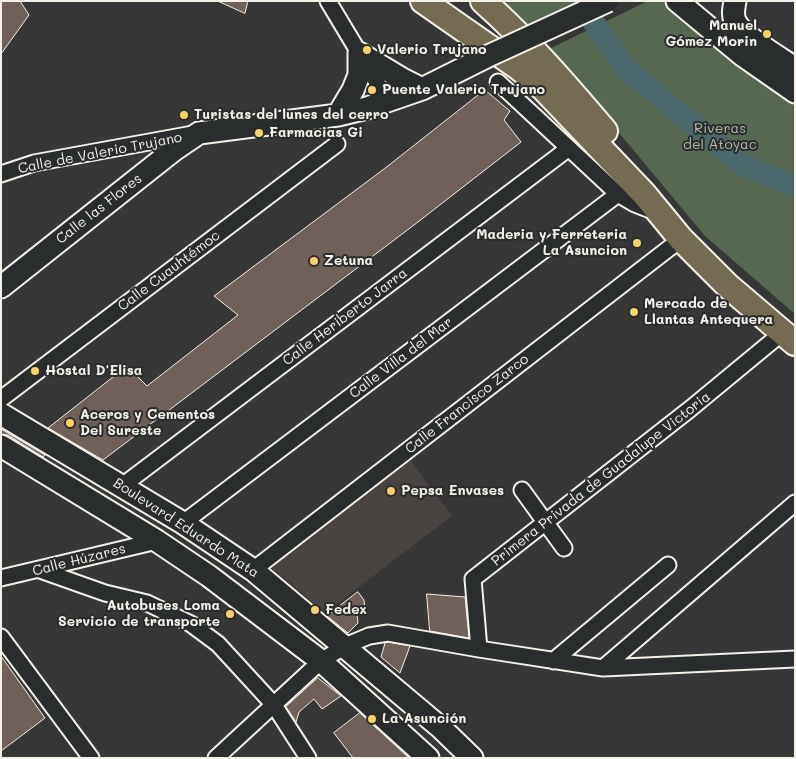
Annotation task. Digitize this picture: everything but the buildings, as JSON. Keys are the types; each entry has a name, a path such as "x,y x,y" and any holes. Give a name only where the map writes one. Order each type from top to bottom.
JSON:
{"main road":[{"path":"422,1 518,68 543,88 644,194 682,239 728,286 788,338"},
{"path":"483,1 540,55 608,134 633,172 644,194"},
{"path":"199,133 338,115 388,101 422,89 486,57 608,1"},
{"path":"677,1 742,55 795,92"},
{"path":"735,1 733,12 736,22 769,51 795,68"},
{"path":"338,115 353,90 358,75 359,53 422,89"},
{"name":"Calle las Flores","path":"1,286 174,150 199,133"},
{"name":"Boulevard Eduardo Mata","path":"1,414 183,522 253,570 441,728 472,758"},
{"name":"Boulevard Eduardo Mata","path":"1,446 157,540 209,576 322,662 428,758"}],"street":[{"path":"328,1 388,101"},
{"path":"498,82 618,194 635,204 659,214"},
{"name":"Calle de Valerio Trujano","path":"1,174 34,163 199,133"},
{"name":"Calle Cuauhtémoc","path":"1,400 337,144"},
{"name":"Calle Heriberto Jarra","path":"122,486 569,148"},
{"name":"Calle Villa del Mar","path":"183,522 618,194"},
{"name":"Calle Francisco Zarco","path":"253,570 682,239"},
{"name":"Primera Privada de Guadalupe Victoria","path":"479,649 473,580 788,338"},
{"path":"522,490 564,548"},
{"path":"603,668 795,503"},
{"name":"Calle Húzares","path":"1,578 157,540"},
{"path":"553,661 668,565"},
{"path":"40,570 105,593 147,603 191,624 218,644 274,705 308,758"},
{"path":"216,758 322,662 345,646 369,636 388,633 603,668 795,659"},
{"path":"1,637 91,758"}],"shaded area":[{"path":"410,460 452,516 325,613 270,566"}],"green space":[{"path":"491,1 580,1 524,30"},
{"name":"Riveras del Atoyac","path":"648,1 664,1 795,101 795,314 705,236 549,49"}],"waterway":[{"path":"579,1 627,70 745,166 795,186"}],"place":[{"name":"Manuel Gómez Morin","path":"767,34"},
{"name":"Valerio Trujano","path":"367,50"},
{"name":"Puente Valerio Trujano","path":"372,90"},
{"name":"Turistas del lunes del cerro","path":"184,115"},
{"name":"Farmacias Gi","path":"259,133"},
{"name":"Maderia y Ferreteria La Asuncion","path":"637,243"},
{"name":"Zetuna","path":"314,261"},
{"name":"Mercado de Llantas Antequera","path":"634,312"},
{"name":"Hostal D'Elisa","path":"35,371"},
{"name":"Aceros y Cementos Del Sureste","path":"70,423"},
{"name":"Pepsa Envases","path":"391,491"},
{"name":"Fedex","path":"315,610"},
{"name":"Autobuses Loma Servicio de transporte","path":"230,614"},
{"name":"La Asunción","path":"372,719"}]}
